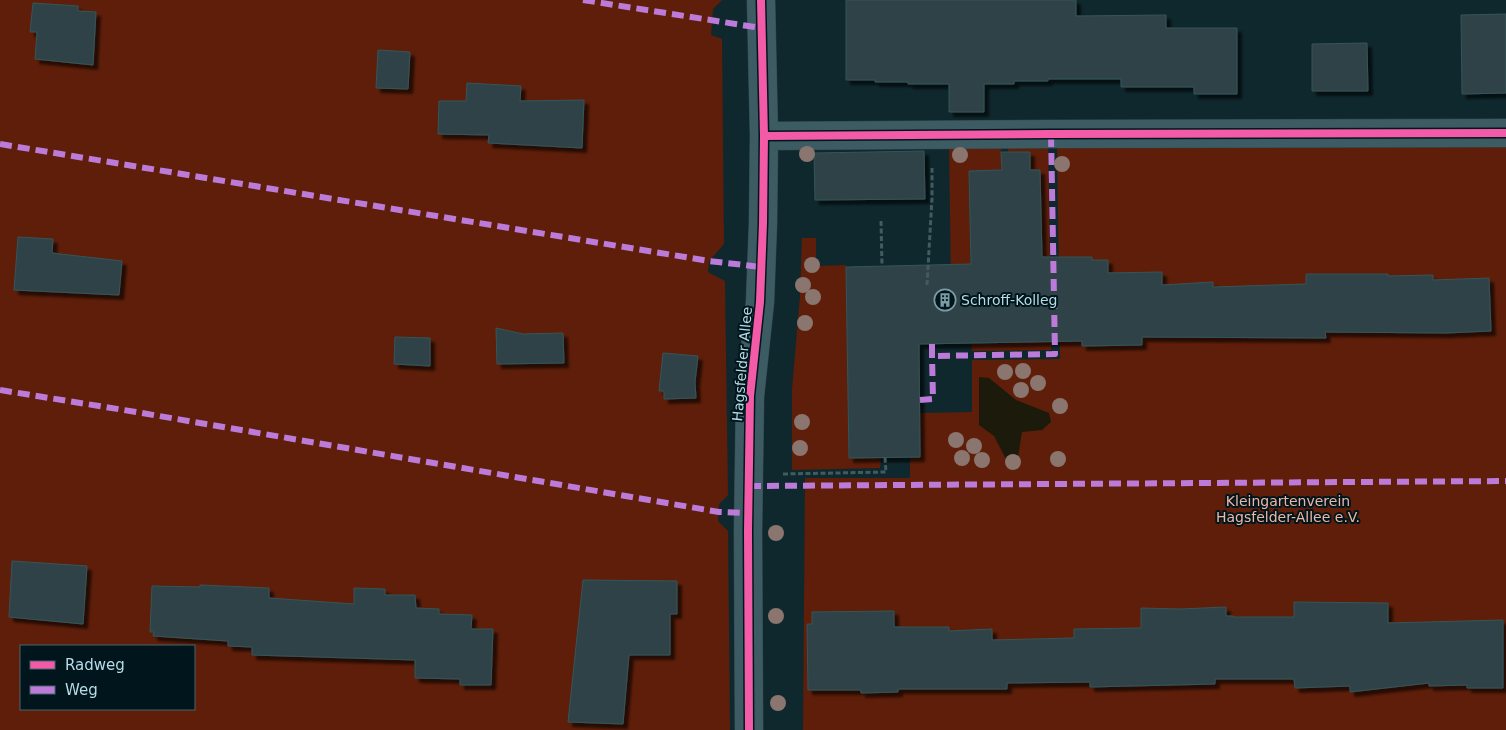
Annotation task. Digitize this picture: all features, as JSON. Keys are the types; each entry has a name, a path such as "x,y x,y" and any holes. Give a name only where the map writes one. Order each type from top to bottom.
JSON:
{"street":[{"name":"Hagsfelder Allee","path":"749,730 748,531 750,396 760,302 763,223 764,136 760,0"},
{"path":"764,136 1506,133"}],"path":[{"path":"927,285 932,198 931,135"},
{"path":"881,221 882,266"},
{"path":"750,475 886,472 885,458"}],"green space":[{"path":"0,0 722,0 713,9 711,35 722,39 724,244 709,261 708,272 725,281 728,495 719,504 718,521 728,531 730,730 0,730"},
{"path":"1008,143 1048,143 1051,350 972,351 971,344 1043,342 1040,170 1030,170 1008,152"},
{"name":"Kleingartenverein Hagsfelder-Allee e.V.","path":"1057,143 1506,144 1506,730 803,730 805,478 910,478 910,457 920,457 920,413 972,412 972,360 1060,359"},
{"path":"1001,144 1002,170 969,171 971,284 951,284 949,145"},
{"path":"802,238 816,238 816,266 846,265 849,458 881,458 880,468 792,470 792,389 800,296"}],"shaded area":[{"path":"979,377 989,378 1016,400 1049,413 1051,422 1042,430 1022,432 1018,457 1006,459 994,436 979,425"}],"building":[{"path":"846,0 1076,0 1076,16 1166,15 1166,28 1237,28 1237,94 1194,94 1194,87 1121,87 1121,79 1014,81 1014,84 984,84 984,112 949,112 949,84 908,84 908,82 846,80"},
{"path":"33,3 78,6 78,11 96,12 93,65 35,59 37,32 30,32"},
{"path":"1506,14 1506,93 1462,94 1461,15"},
{"path":"1367,43 1368,91 1312,91 1312,44"},
{"path":"378,50 410,52 408,89 376,88"},
{"path":"467,83 521,86 520,101 584,100 582,148 488,143 489,135 438,134 439,101 466,101"},
{"path":"924,151 925,199 815,200 814,153"},
{"path":"1001,152 1030,152 1030,170 1040,170 1042,257 1092,257 1092,260 1108,260 1108,273 1162,272 1162,285 1213,282 1213,287 1306,284 1306,274 1433,275 1433,280 1489,278 1491,331 1446,333 1325,332 1326,338 1142,337 1142,345 1082,346 1082,341 919,344 920,457 849,458 846,267 971,264 969,171 1002,170"},
{"path":"18,237 53,239 52,253 122,261 119,295 14,290"},
{"path":"496,328 523,334 563,333 564,363 497,364"},
{"path":"395,337 430,338 430,366 394,364"},
{"path":"663,353 698,356 695,382 696,398 664,399 664,391 659,391"},
{"path":"12,561 87,566 83,624 9,617"},
{"path":"583,580 677,581 677,614 670,614 670,655 629,655 623,724 568,722"},
{"path":"200,585 269,588 269,598 354,604 354,588 385,589 385,595 415,595 416,608 439,609 439,614 472,615 471,629 493,629 491,685 460,685 460,679 415,678 415,660 252,655 252,647 228,646 228,641 153,636 154,632 150,632 152,586 200,587"},
{"path":"1294,602 1388,603 1388,623 1503,620 1503,688 1467,688 1467,685 1429,686 1429,683 1350,692 1350,686 1295,688 1294,679 1215,679 1215,684 1090,687 1090,682 1007,683 1007,689 898,689 898,692 861,693 861,690 808,690 807,624 812,624 812,612 894,611 894,627 949,627 949,631 992,629 992,640 1074,638 1074,629 1141,628 1141,608 1226,607 1226,616 1294,617"}],"marked path":[{"path":"583,0 761,28"},
{"path":"932,344 932,356 1055,354 1051,134"},
{"path":"0,144 709,261 761,267"},
{"path":"920,400 933,399 932,356"},
{"path":"0,390 719,512 749,513"},
{"path":"749,486 1506,481"}],"cycle path":[{"path":"749,730 748,531 750,396 760,302 763,223 764,136 761,0"},
{"path":"764,136 1506,133"}],"place":[{"name":"Schroff-Kolleg","path":"945,300"}]}
